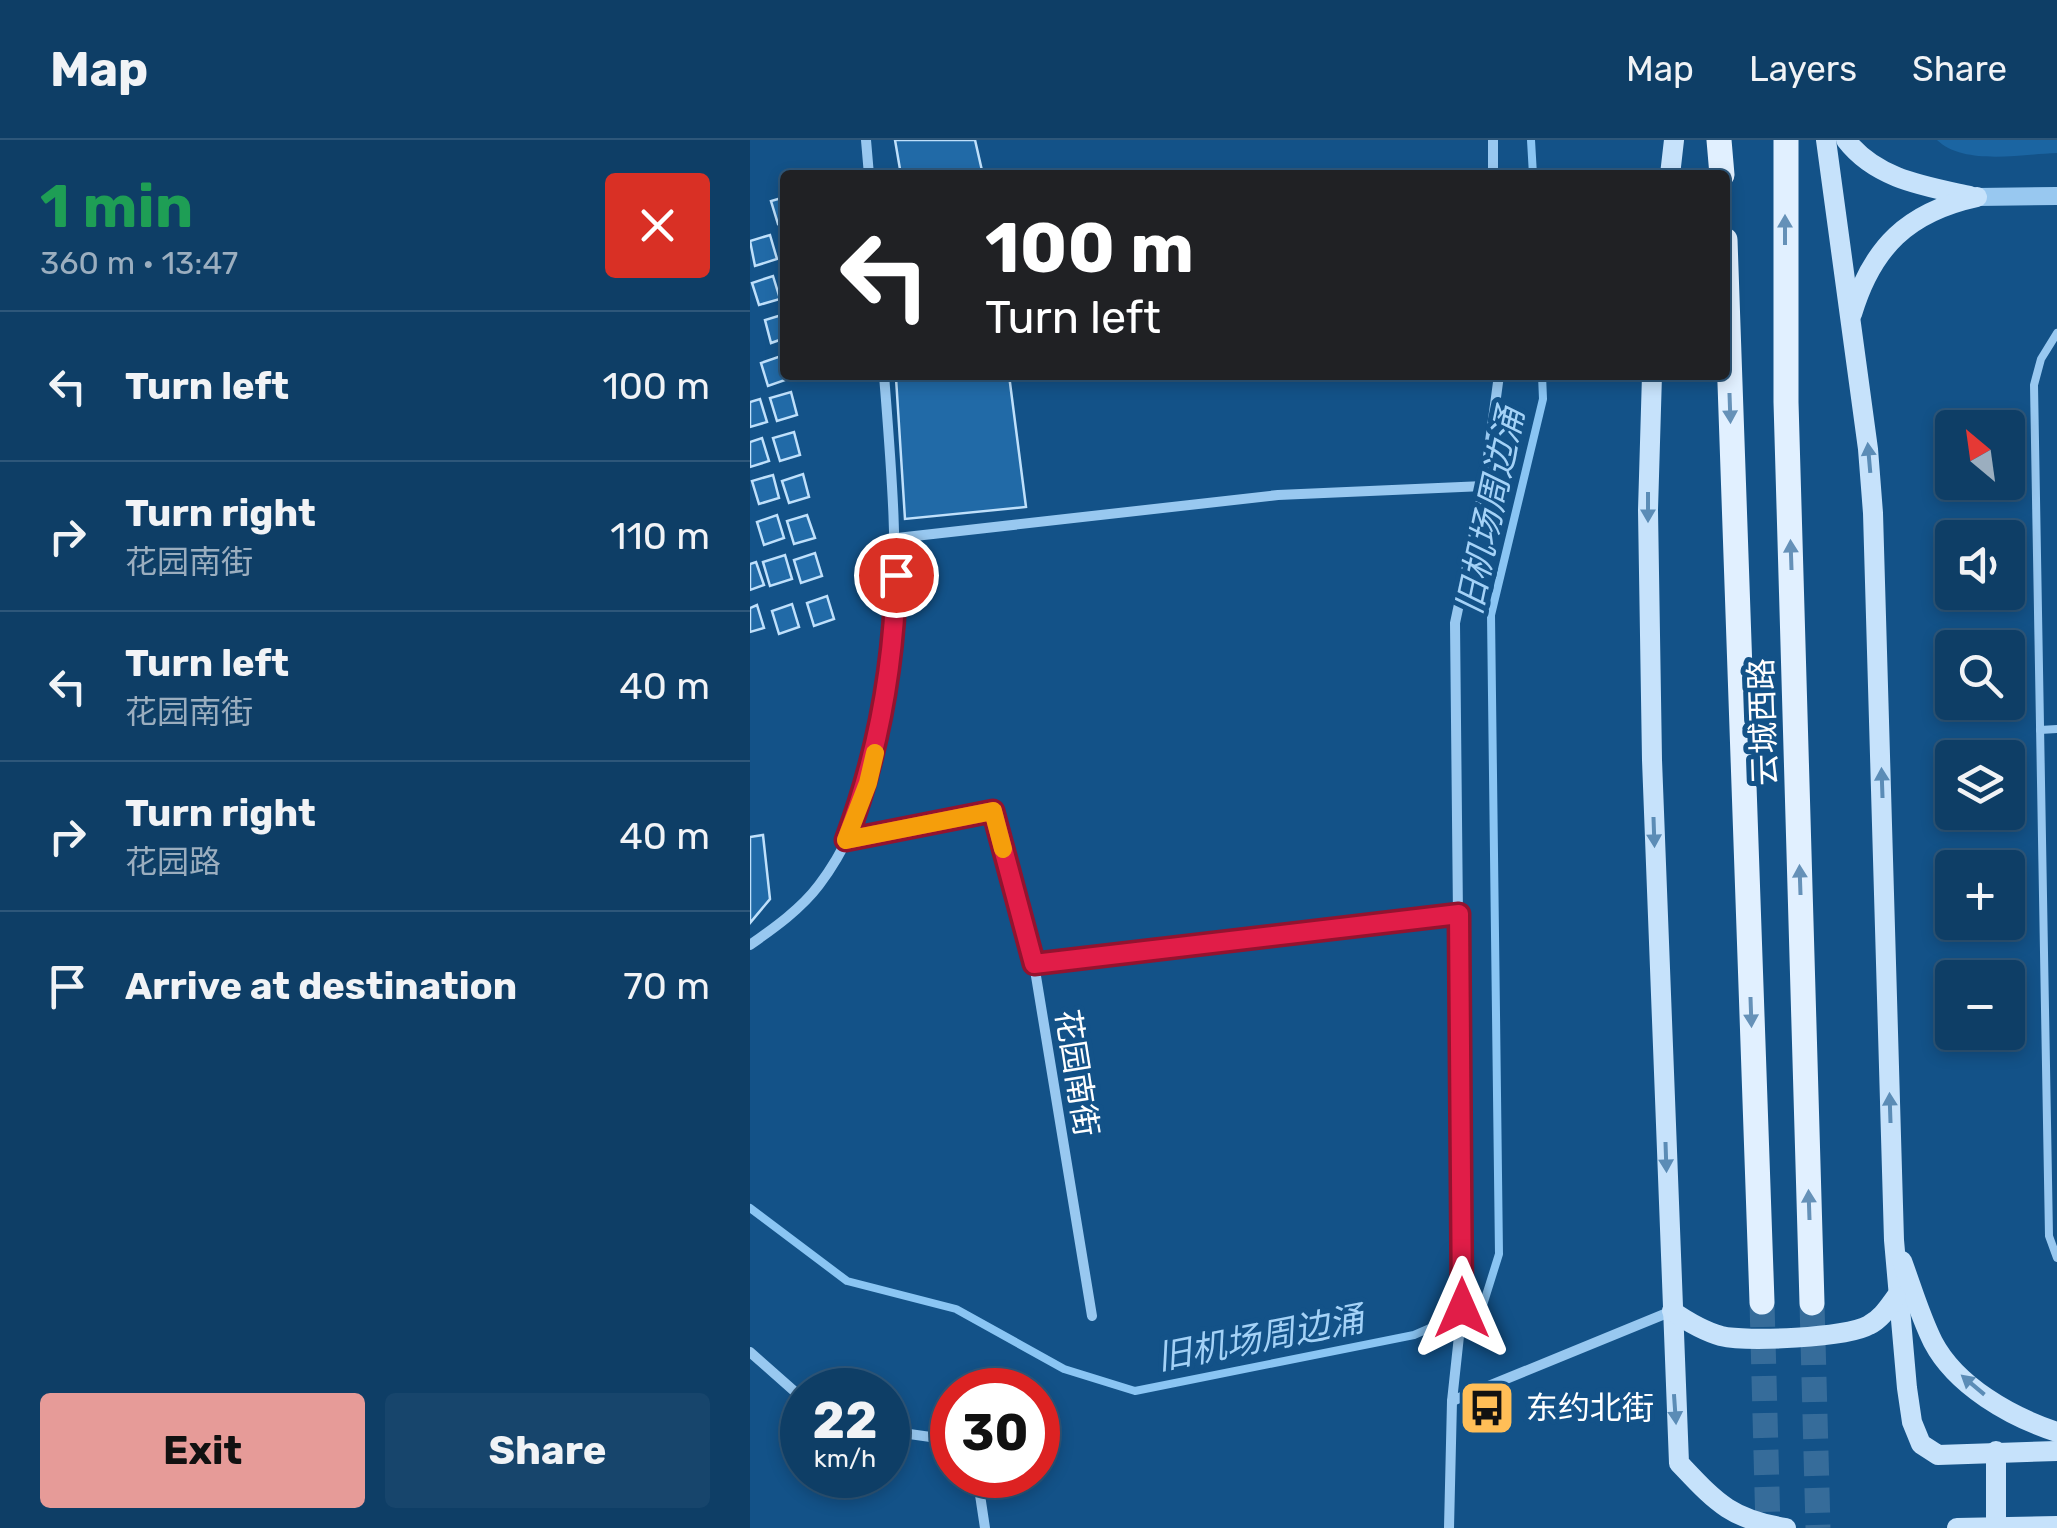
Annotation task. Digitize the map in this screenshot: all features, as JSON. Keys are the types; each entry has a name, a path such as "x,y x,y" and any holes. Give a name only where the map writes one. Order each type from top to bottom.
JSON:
{"main road":[{"path":"1671,170 1674,140"},
{"path":"1720,140 1722,170"},
{"name":"云城西路","path":"1786,140 1786,402 1812,1302"},
{"path":"1826,140 1868,449 1873,513 1896,1297 1912,1422 1921,1444 1938,1455 2057,1452"},
{"path":"1846,140 1871,166 1882,171 1923,186 1977,197"},
{"path":"1850,322 1867,270 1883,248 1928,213 1948,203 1977,197"},
{"path":"1652,380 1648,510 1652,760 1678,1463 1710,1496 1748,1522 1786,1528"},
{"name":"云城西路","path":"1730,380 1762,1302"},
{"path":"1894,1240 1934,1343 1944,1358 1996,1404 2025,1421 2057,1432"},
{"path":"1672,1311 1691,1324 1727,1338 1838,1335 1865,1328 1879,1319 1896,1297"},
{"path":"1996,1452 1996,1528"},
{"path":"1957,1528 2057,1526"}],"street":[{"path":"866,140 869,170"},
{"path":"1492,140 1494,170"},
{"path":"1977,197 2057,196"},
{"path":"750,945 777,926 818,887 846,840 868,783 889,679 896,612 897,538 884,380"},
{"path":"1449,1528 1452,1401 1462,1308 1456,623 1484,486 1498,380"},
{"path":"897,538 1278,495 1484,486"},
{"name":"花园南街","path":"846,840 993,811 1034,964 1092,1316"},
{"path":"1034,964 1459,914"},
{"path":"1452,1401 1672,1311"},
{"path":"750,1352 780,1379"},
{"path":"981,1498 986,1528"}],"lane":[{"path":"2057,334 2040,358 2034,385 2049,1236 2057,1258"},
{"path":"2040,730 2057,729"}],"shaded area":[{"path":"1937,140 2057,140 2057,153 1978,156 1948,148"}],"building":[{"path":"895,140 975,140 982,170 900,170"},
{"path":"780,198 780,223 778,224 771,201"},
{"path":"770,235 777,259 755,266 750,241"},
{"path":"773,276 780,299 759,305 752,283"},
{"path":"780,316 780,340 771,343 765,320"},
{"path":"780,356 780,380 785,380 768,386 761,363"},
{"path":"896,380 1010,380 1026,507 905,519"},
{"path":"791,392 797,415 777,421 770,398"},
{"path":"760,399 767,422 750,427 750,402"},
{"path":"794,432 800,455 780,461 773,438"},
{"path":"762,438 769,461 750,467 750,442"},
{"path":"803,474 809,497 789,503 782,481"},
{"path":"773,475 779,498 759,504 752,481"},
{"path":"777,515 784,538 764,545 757,522"},
{"path":"807,515 815,538 794,544 787,521"},
{"path":"815,553 822,576 801,583 794,560"},
{"path":"785,555 792,579 770,586 763,562"},
{"path":"756,562 764,585 750,590 750,564"},
{"path":"827,596 834,619 814,626 807,603"},
{"path":"792,604 799,627 779,634 772,611"},
{"path":"757,605 764,628 750,632 750,608"},
{"path":"763,835 770,899 750,923 750,837"}],"waterway":[{"name":"旧机场周边涌","path":"1531,140 1533,170"},
{"name":"旧机场周边涌","path":"750,1208 847,1281 956,1309 1064,1369 1135,1391 1414,1335 1483,1305 1499,1254 1491,615 1543,399 1542,380"}],"tunnel":[{"path":"1762,1302 1768,1528"},
{"path":"1812,1303 1818,1528"}],"slow traffic":[{"path":"875,753 846,840 993,811 1003,849"}],"place":[{"name":"东约北街","path":"1487,1408"}],"route":[{"path":"896,575 889,679 878,738 868,783 846,840 993,811 1034,964 1459,914 1462,1308"}]}
